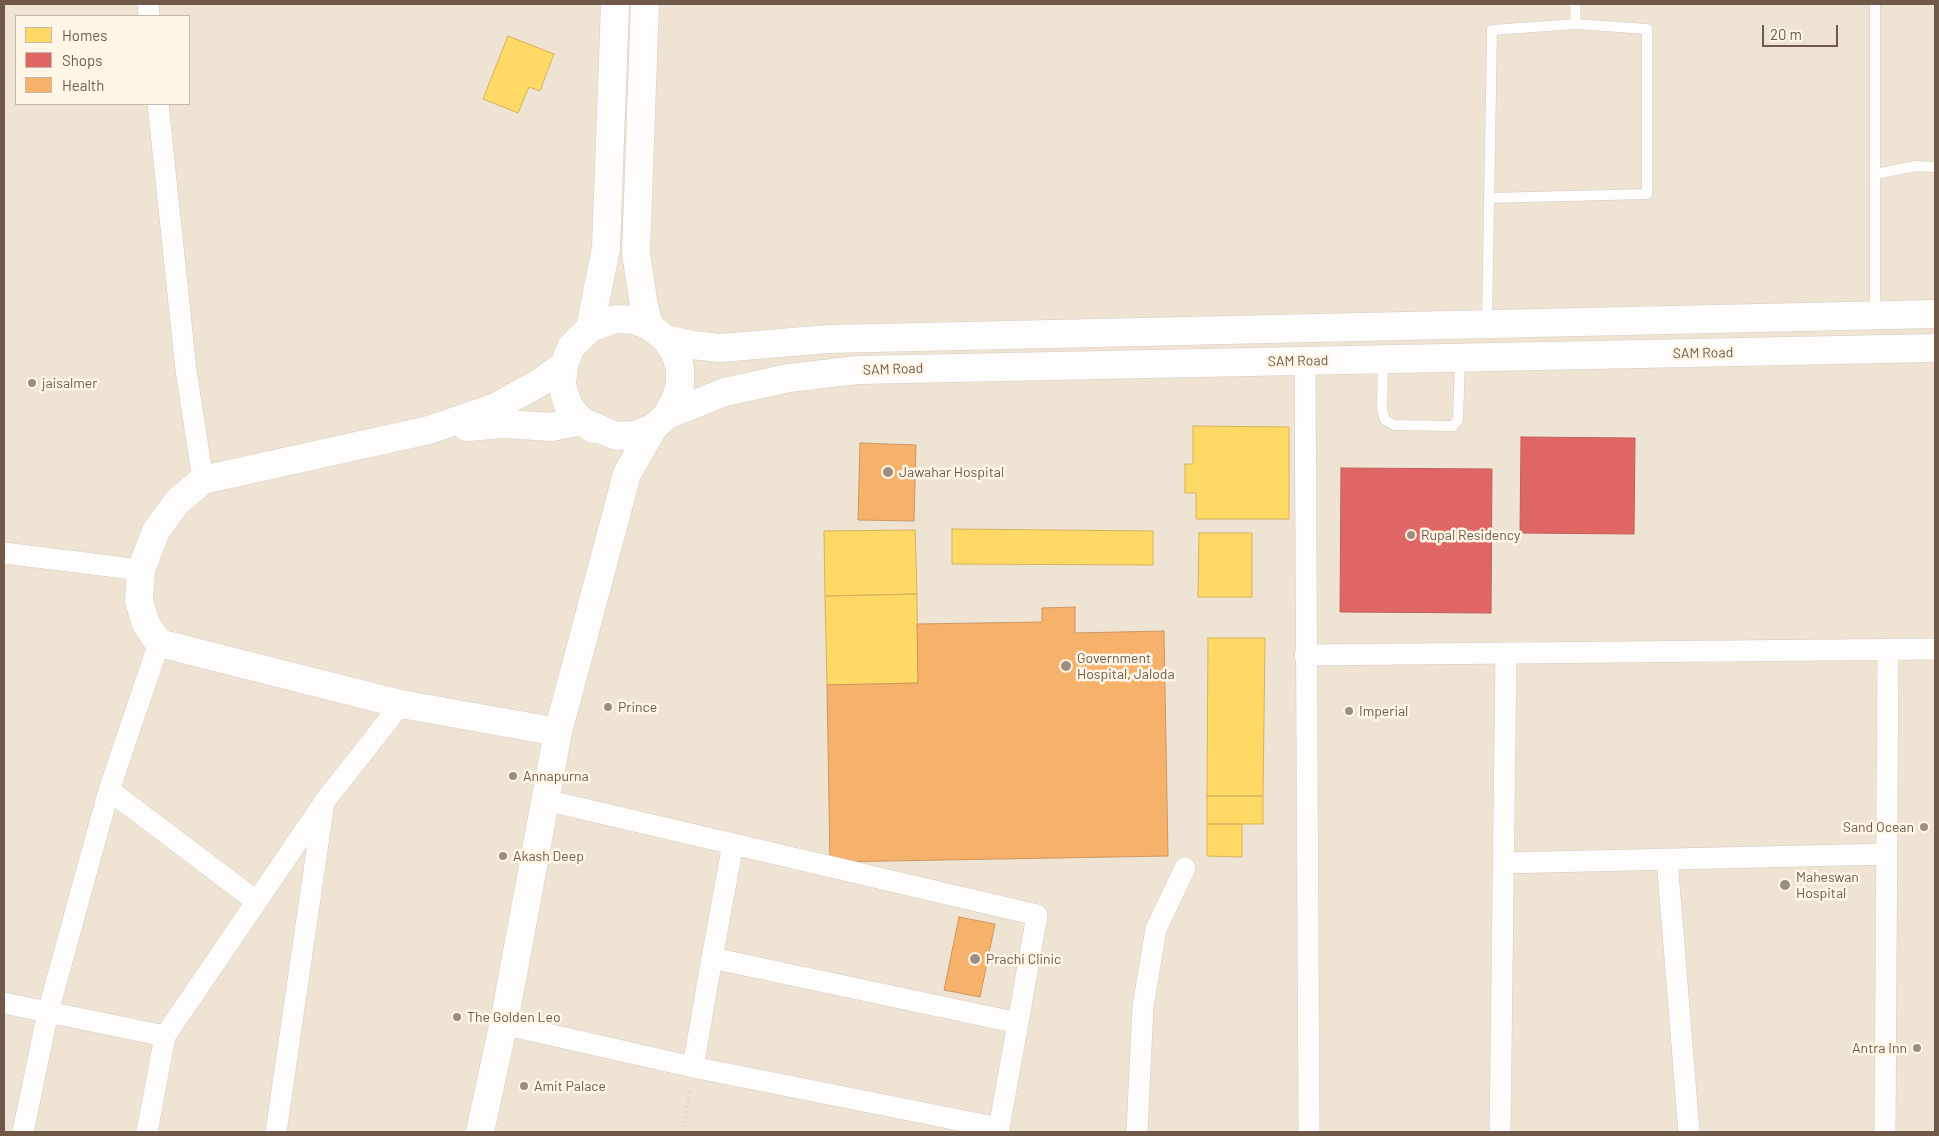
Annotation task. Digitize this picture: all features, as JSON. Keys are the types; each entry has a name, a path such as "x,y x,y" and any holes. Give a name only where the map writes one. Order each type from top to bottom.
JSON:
{"main road":[{"path":"590,328 606,248 615,4"},
{"path":"480,1132 503,1024 558,732 627,474 660,421 676,400 680,385 680,368 675,353 657,332 644,306 636,253 645,4"},
{"path":"627,474 623,457 614,444 581,421 568,405 562,385 564,365 571,347 590,328 616,319 633,320 657,332 692,345 720,348 829,339 1935,314"},
{"name":"SAM Road","path":"660,421 725,392 789,378 858,370 1935,348"},
{"path":"558,732 401,704 159,644 146,624 139,601 141,570 156,531 177,502 203,480 430,430 496,407 539,383 564,365"},
{"path":"430,430 504,424 552,427 581,421 616,436 635,435 660,421"}],"street":[{"path":"158,105 186,370 203,480"},
{"path":"1304,361 1309,1132"},
{"path":"4,554 141,570"},
{"path":"23,1132 48,1012 109,790 159,644"},
{"path":"1885,1132 1888,649"},
{"path":"1305,654 1935,649"},
{"path":"1500,1132 1506,653"},
{"path":"147,1132 164,1036 324,802 401,704"},
{"path":"109,790 256,900"},
{"path":"503,1024 998,1130 1037,914 545,800"},
{"path":"276,1132 324,802"},
{"path":"693,1066 733,844"},
{"path":"1504,863 1887,854"},
{"path":"1667,859 1689,1132"},
{"path":"1137,1132 1143,1006 1154,939 1156,929 1185,868"},
{"path":"712,958 1018,1023"},
{"path":"4,1003 164,1036"}],"lane":[{"path":"1575,4 1576,24"},
{"path":"1875,4 1875,316"},
{"path":"1487,324 1489,198 1492,30 1576,24 1647,30 1647,194 1489,198"},
{"path":"1876,174 1916,166 1935,167"},
{"path":"1384,359 1382,409 1385,420 1394,424 1453,426 1458,420 1460,358"}],"path":[{"path":"683,1132 693,1066"}],"shaded area":[{"path":"4,4 1935,4 1935,1132 4,1132"}],"building: Homes":[{"path":"508,36 554,54 540,91 529,87 518,113 483,99"},
{"path":"1193,426 1289,427 1289,519 1196,519 1196,493 1185,493 1185,464 1193,464"},
{"path":"952,529 1153,531 1153,565 952,564"},
{"path":"915,530 917,594 825,596 824,531"},
{"path":"1199,533 1252,533 1252,597 1198,597"},
{"path":"917,594 918,683 827,685 825,596"},
{"path":"1208,638 1265,638 1263,796 1207,796"},
{"path":"1207,796 1263,796 1263,824 1207,824"},
{"path":"1207,824 1242,824 1242,857 1207,856"}],"building: Shops":[{"path":"1521,437 1635,438 1634,534 1520,533"},
{"path":"1341,468 1492,469 1491,613 1340,612"}],"building: Health":[{"path":"860,443 916,445 914,521 858,520"},
{"path":"1075,607 1075,633 1164,631 1168,856 830,862 827,685 918,683 917,624 1042,622 1042,608"},
{"path":"959,917 995,924 980,997 944,990"}],"place":[{"name":"jaisalmer","path":"32,383"},
{"name":"Jawahar Hospital","path":"888,472"},
{"name":"Rupal Residency","path":"1411,535"},
{"name":"Government Hospital, Jaloda","path":"1066,666"},
{"name":"Prince","path":"608,707"},
{"name":"Imperial","path":"1349,711"},
{"name":"Annapurna","path":"513,776"},
{"name":"Sand Ocean","path":"1924,827"},
{"name":"Akash Deep","path":"503,856"},
{"name":"Maheswan Hospital","path":"1785,885"},
{"name":"Prachi Clinic","path":"975,959"},
{"name":"The Golden Leo","path":"457,1017"},
{"name":"Antra Inn","path":"1917,1048"},
{"name":"Amit Palace","path":"524,1086"}]}
